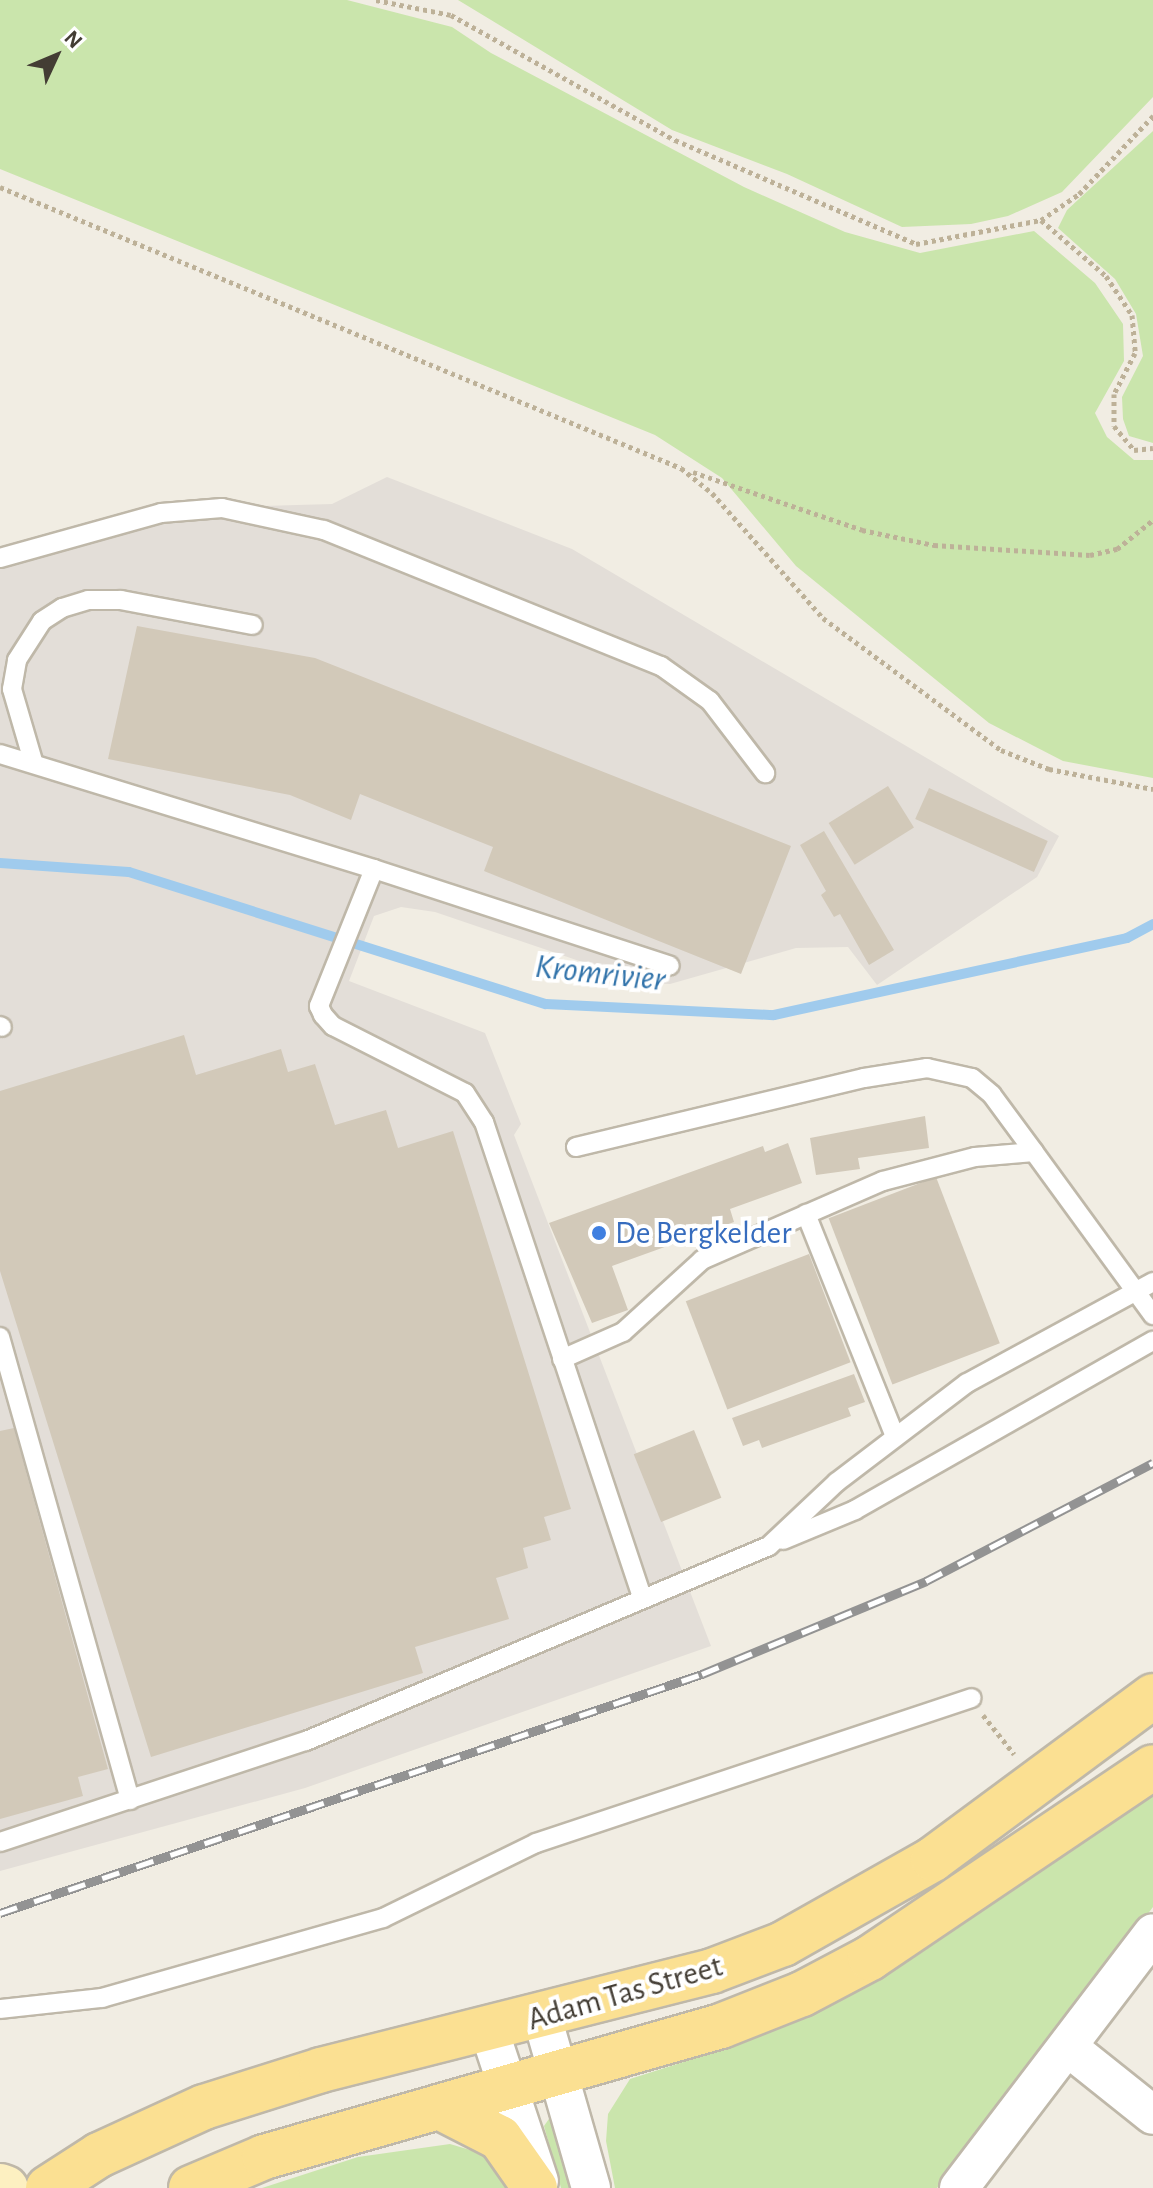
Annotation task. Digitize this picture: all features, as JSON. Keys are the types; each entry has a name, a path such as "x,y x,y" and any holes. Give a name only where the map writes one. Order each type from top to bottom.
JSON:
{"main road":[{"name":"Adam Tas Street","path":"48,2188 99,2155 204,2107 321,2070 542,2017 712,1971 850,1911 933,1859 1153,1696"},
{"name":"Adam Tas Street","path":"191,2188 264,2157 721,2026 829,1979 870,1958 1153,1767"},
{"path":"439,2107 500,2138 538,2188"}],"street":[{"path":"959,2188 1069,2048 1153,1933"},
{"path":"542,2017 591,2188"},
{"path":"489,2030 538,2188"},
{"path":"1069,2048 1153,2115"}],"lane":[{"path":"0,558 161,513 222,508 324,530 661,666 710,701 765,773"},
{"path":"33,761 12,689 17,660 42,621 62,608 88,600 121,600 253,625"},
{"path":"0,754 33,761 670,966"},
{"path":"374,869 319,1006 333,1026 438,1076 465,1093 477,1113 642,1597"},
{"path":"576,1147 864,1078 927,1068 972,1078 992,1095 1153,1315"},
{"path":"562,1359 623,1332 702,1260 806,1214 929,1166 1034,1152"},
{"path":"806,1214 895,1437"},
{"path":"769,1546 895,1437 967,1383 1153,1282"},
{"path":"0,1337 130,1800"},
{"path":"0,1842 306,1741 642,1597 855,1510 1153,1341"},
{"path":"0,2009 102,1998 383,1918 536,1843 971,1698"}],"path":[{"path":"376,0 451,15 675,140 916,244 1041,220 1079,194 1153,116"},
{"path":"0,187 681,468 862,530 934,545 1090,555 1117,549 1153,520"},
{"path":"1041,220 1106,276 1132,315 1135,353 1114,394 1114,426 1134,450 1153,448"},
{"path":"681,468 712,493 823,618 1001,750 1049,769 1153,789"},
{"path":"971,1698 1017,1758"}],"shaded area":[{"path":"387,477 572,549 1059,836 1037,877 877,985 848,947 796,948 670,984 644,983 435,912 401,907 374,916 349,981 485,1033 521,1124 514,1135 711,1646 305,1788 0,1871 0,548 157,509 332,504"}],"green space":[{"path":"0,0 347,0 452,27 491,53 744,187 845,232 920,253 1034,231 1095,283 1123,324 1124,361 1095,413 1107,437 1134,460 1153,460 1153,778 1063,761 989,723 796,566 722,478 655,435 0,169"},
{"path":"458,0 1153,0 1153,97 1062,192 1008,216 971,224 902,227 787,174 672,130"},
{"path":"1153,131 1153,443 1129,436 1123,419 1122,397 1143,356 1136,314 1115,279 1058,228 1067,210"},
{"path":"1153,1784 1153,1907 937,2188 615,2188 606,2141 608,2114 630,2079 740,2044 922,1946"},
{"path":"551,2116 575,2188 561,2188 544,2126"},
{"path":"450,2144 487,2155 510,2188 262,2188 358,2157"}],"building":[{"path":"137,626 315,658 791,846 741,974 484,871 493,847 360,794 351,820 290,795 108,759"},
{"path":"888,786 914,828 855,865 829,823"},
{"path":"929,788 1048,841 1034,872 915,819"},
{"path":"824,831 894,950 869,965 840,914 834,917 821,895 826,891 800,845"},
{"path":"184,1035 196,1075 281,1049 288,1072 315,1064 335,1125 386,1110 398,1148 453,1131 571,1509 544,1517 551,1540 523,1548 528,1568 496,1578 509,1619 415,1647 423,1673 151,1757 0,1271 0,1091"},
{"path":"925,1116 929,1148 858,1158 860,1169 816,1175 810,1138"},
{"path":"788,1143 802,1183 730,1209 734,1222 612,1266 628,1310 592,1323 549,1223 763,1146 765,1152"},
{"path":"936,1177 1000,1343 892,1384 829,1218"},
{"path":"809,1254 851,1362 727,1410 686,1301"},
{"path":"854,1374 865,1402 848,1408 851,1416 762,1448 759,1440 743,1446 732,1418"},
{"path":"14,1428 108,1769 78,1777 83,1796 0,1819 0,1431"},
{"path":"694,1430 721,1498 661,1522 634,1454"}],"waterway":[{"name":"Kromrivier","path":"0,863 129,872 546,1004 774,1015 1127,938 1153,924"}],"railway":[{"path":"0,1913 702,1674 926,1581 1153,1463"}],"place":[{"name":"De Bergkelder","path":"599,1233"}]}
